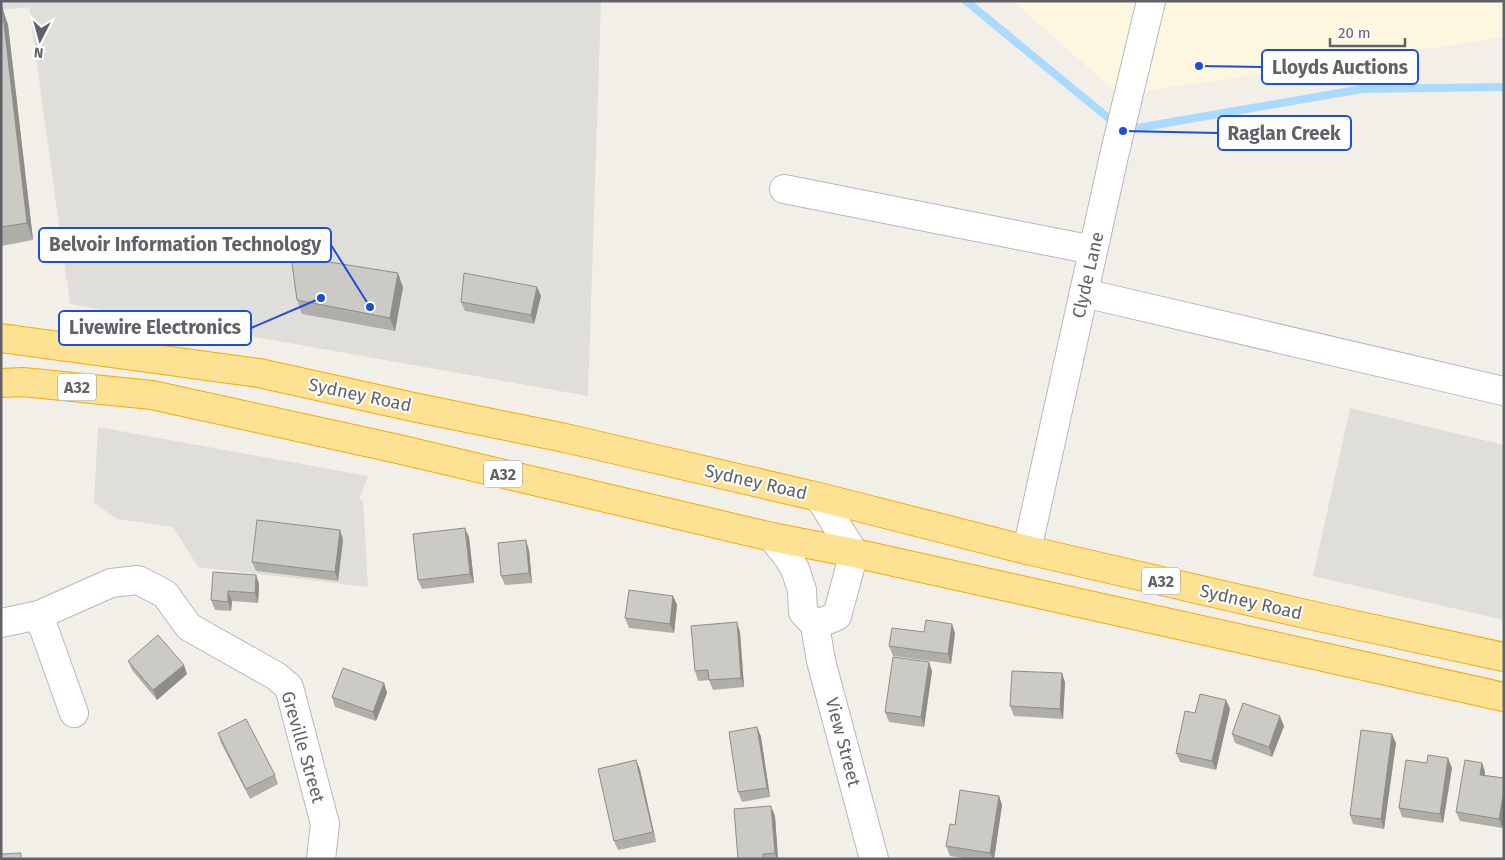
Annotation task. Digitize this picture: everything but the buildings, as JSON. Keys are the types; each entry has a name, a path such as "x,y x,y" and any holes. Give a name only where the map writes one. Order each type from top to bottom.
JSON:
{"highway":[{"name":"Sydney Road","path":"1,338 259,373 565,438 819,497 1027,550 1314,616 1504,657"},
{"name":"A32","path":"1,383 23,382 152,395 398,449 772,537 854,553 1504,698"}],"street":[{"name":"Clyde Lane","path":"1027,550 1114,156 1151,1"},
{"path":"784,189 1093,250"},
{"path":"1084,293 1503,391"},
{"path":"815,625 837,616 854,553 819,497"},
{"name":"View Street","path":"772,537 795,569 802,590 803,612 815,625 821,661 874,859"},
{"name":"Greville Street","path":"1,623 39,615 111,582 138,580 165,594 189,627 276,676 289,687 325,824 321,859"},
{"path":"39,615 74,713"}],"shaded area":[{"path":"1,1 601,1 588,396 70,304 29,7 1,10"},
{"path":"1013,1 1504,1 1504,37 1119,95"},
{"path":"1350,408 1504,445 1504,620 1313,576"},
{"path":"98,427 368,476 359,499 363,500 368,587 198,567 173,527 117,519 94,503"}],"waterway":[{"path":"966,1 1117,125"},
{"path":"1126,130 1362,89 1504,87"}],"place":[{"name":"Lloyds Auctions","path":"1199,66"},
{"name":"Raglan Creek","path":"1123,131"},
{"name":"Livewire Electronics","path":"321,298"},
{"name":"Belvoir Information Technology","path":"370,307"}]}
